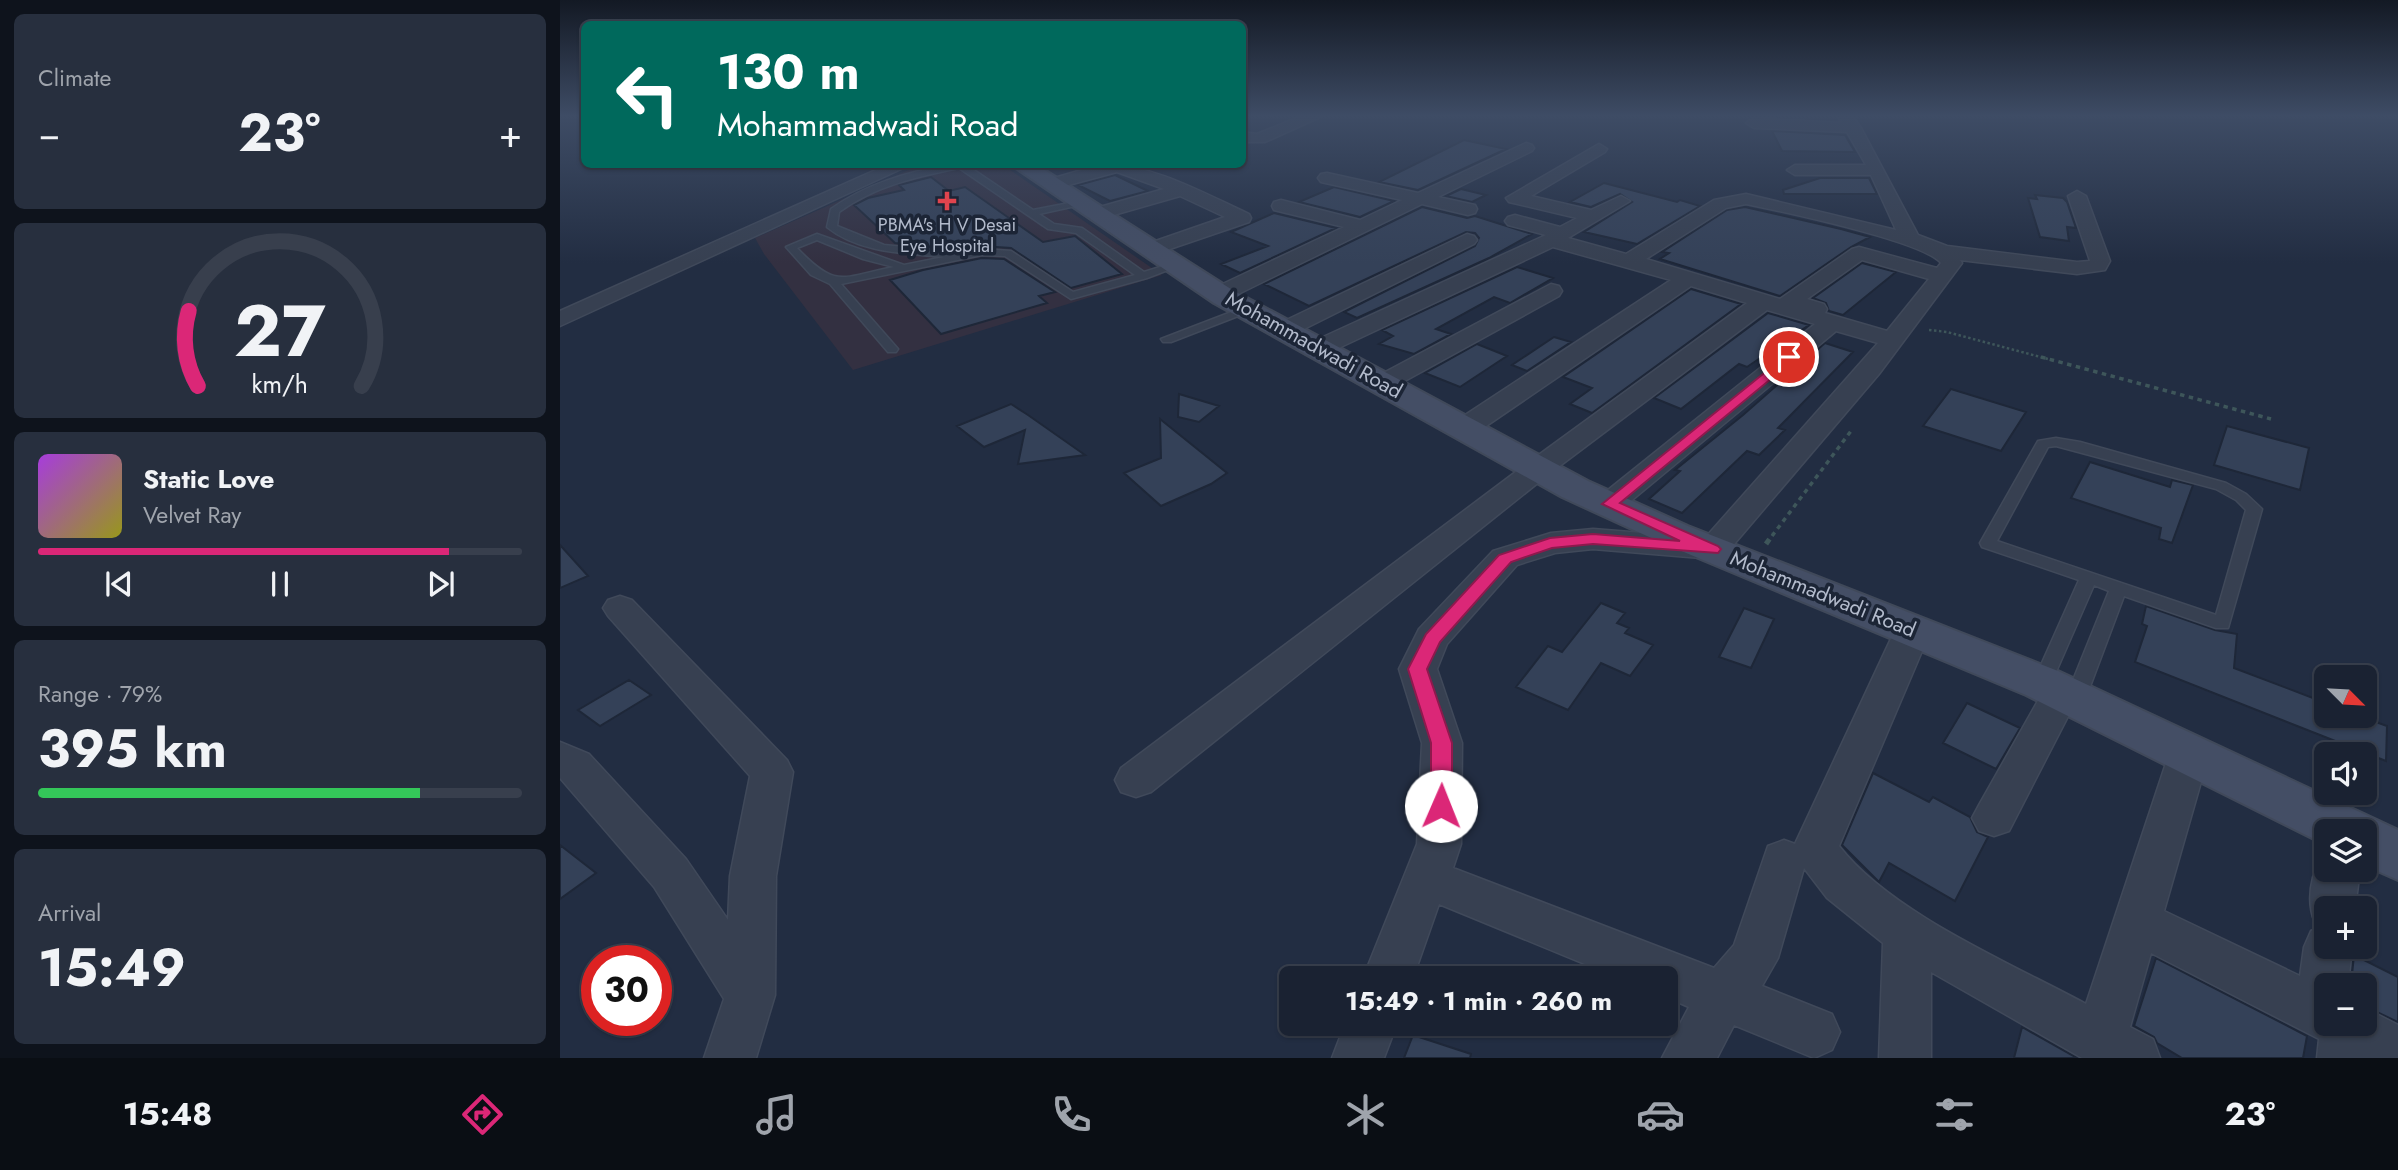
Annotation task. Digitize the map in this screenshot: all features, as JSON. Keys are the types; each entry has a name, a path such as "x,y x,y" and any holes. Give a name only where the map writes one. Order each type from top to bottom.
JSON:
{"main road":[{"name":"Mohammadwadi Road","path":"1049,188 1157,263 1609,504 2059,692 2189,754 2314,822"},
{"name":"Mohammadwadi Road","path":"2377,849 2398,856"}],"street":[{"path":"1233,302 1362,226 1492,164"},
{"path":"1573,164 1516,198 1592,216"},
{"path":"1873,164 1910,239"},
{"path":"560,318 895,168"},
{"path":"1049,188 1108,168"},
{"path":"1120,168 1182,190 1242,218 1157,263"},
{"path":"1795,170 1877,170"},
{"path":"1327,178 1468,209"},
{"path":"1049,188 1182,190"},
{"path":"1630,260 1720,204 1746,199 1910,239 1943,252 2077,268 2098,266 2100,261 2077,196"},
{"path":"1320,348 1556,237 1621,201"},
{"path":"1281,206 1362,226"},
{"path":"1516,221 1556,237 1630,260 1689,272 1762,303 1896,338"},
{"path":"1284,330 1467,240"},
{"path":"1393,966 1439,844 1443,787 1441,743 1418,669 1432,638 1505,558 1550,543 1593,539 1713,549 1896,338 1952,263 1943,252"},
{"path":"1896,338 1790,301 1859,253 1942,276"},
{"path":"1466,427 1689,272"},
{"path":"1383,383 1551,291"},
{"path":"1136,780 1539,468 1762,303"},
{"path":"1609,504 1831,323"},
{"path":"620,608 772,772 753,876 750,995 730,1058"},
{"path":"1913,630 1816,847 1822,861 1907,933 2117,1049 2136,921 2189,754"},
{"path":"1994,818 2059,692"},
{"path":"560,758 574,766 670,873 750,995"},
{"path":"1688,1058 1723,996 1754,958 1784,860"},
{"path":"1426,878 1814,1032"},
{"path":"2136,921 2314,1015"},
{"path":"1905,1058 1907,933"},
{"path":"1358,1058 1366,1036"},
{"path":"2357,1036 2398,1053"}],"lane":[{"path":"941,168 894,178 857,193 834,211 832,227 883,248 961,255 1007,253 1071,296 1157,263"},
{"path":"975,168 1049,188 1051,228 1079,230 1157,263"},
{"path":"892,349 834,282 814,273 791,247 817,237 867,257 907,267"},
{"path":"834,282 961,255"},
{"path":"1167,339 1233,302"},
{"path":"2043,444 2075,444 2221,486 2241,497 2254,509 2222,624 2119,588 1988,542 2043,444"},
{"path":"2059,692 2089,577"},
{"path":"2059,692 2119,588"}],"path":[{"path":"1927,330 1947,332 2271,419"},
{"path":"1751,564 1852,430"}],"shaded area":[{"path":"913,168 1007,168 1162,275 853,370 764,254 755,238"}],"building":[{"path":"1415,164 1473,164 1418,190 1379,182"},
{"path":"1115,175 1148,191 1110,201 1078,185"},
{"path":"931,177 949,191 965,187 1043,242 1075,236 1122,274 1071,288 1011,248 982,246 964,250 895,243 854,205 868,198 904,190 899,185"},
{"path":"1820,178 1869,178 1877,194 1784,194 1783,190"},
{"path":"1604,183 1700,206 1637,244 1584,232 1632,202 1620,194 1591,207 1570,202"},
{"path":"1334,187 1394,201 1360,217 1299,202"},
{"path":"1461,189 1486,195 1472,202 1446,196"},
{"path":"2035,195 2063,198 2067,202 2076,228 2067,227 2069,241 2040,237 2028,198 2037,199"},
{"path":"1422,207 1467,218 1475,216 1532,234 1489,258 1357,318 1344,312 1475,246 1479,238 1475,233 1466,232 1309,306 1264,284"},
{"path":"1745,207 1870,237 1780,296 1660,259 1669,253 1662,252 1727,210"},
{"path":"1274,213 1336,228 1240,273 1221,264 1268,246 1231,232"},
{"path":"982,258 1004,259 1055,292 1039,296 1047,303 941,334 890,280 923,270"},
{"path":"1862,263 1896,272 1843,315 1829,311 1826,303 1813,298"},
{"path":"1517,267 1553,278 1510,303 1494,297 1436,329 1451,334 1414,354 1379,344 1393,336 1382,330"},
{"path":"1691,289 1741,304 1592,413 1570,404 1592,388 1563,377"},
{"path":"1768,313 1809,325 1747,367 1739,364 1681,409 1654,398"},
{"path":"1554,337 1571,342 1527,371 1512,365"},
{"path":"1825,343 1853,352 1778,428 1785,430 1759,455 1747,451 1682,513 1649,499 1680,471 1675,470"},
{"path":"1477,344 1507,356 1460,387 1425,373"},
{"path":"1951,389 2026,412 2001,451 1923,426"},
{"path":"1179,394 1219,406 1199,422 1178,417"},
{"path":"1011,404 1085,455 1018,464 1025,430 984,447 957,426"},
{"path":"1160,419 1227,473 1211,484 1161,506 1124,473 1161,458"},
{"path":"2227,426 2309,448 2300,490 2214,465"},
{"path":"2090,462 2170,487 2172,480 2193,485 2172,543 2159,539 2161,528 2071,498"},
{"path":"560,545 588,576 560,588"},
{"path":"1601,603 1625,613 1617,623 1629,628 1625,633 1653,645 1630,676 1601,663 1568,710 1516,687 1548,646 1562,652"},
{"path":"2146,606 2215,630 2237,634 2234,668 2314,698 2314,728 2377,728 2377,722 2387,726 2386,761 2377,757 2377,742 2338,742 2135,662 2147,626 2142,624"},
{"path":"1744,608 1774,619 1751,668 1719,657"},
{"path":"629,680 651,695 600,726 578,710"},
{"path":"1967,703 2020,728 1996,769 1943,743"},
{"path":"1873,773 1929,802 1933,797 1970,817 1977,832 1988,837 1955,901 1889,863 1879,882 1842,845"},
{"path":"560,845 596,873 560,899"},
{"path":"2156,958 2307,1036 2303,1058 2182,1058 2157,1043 2154,1037 2134,1026"},
{"path":"2354,959 2362,959 2398,977 2398,1022 2377,1012 2377,973 2352,973"},
{"path":"2022,1027 2077,1058 2014,1058"},
{"path":"1413,1036 1471,1054 1470,1058 1404,1058"}],"place":[{"name":"PBMA's H V Desai Eye Hospital","path":"947,201"}],"route":[{"path":"1441,806 1441,743 1418,669 1432,638 1505,558 1550,543 1593,539 1713,549 1609,504 1789,357"}]}
